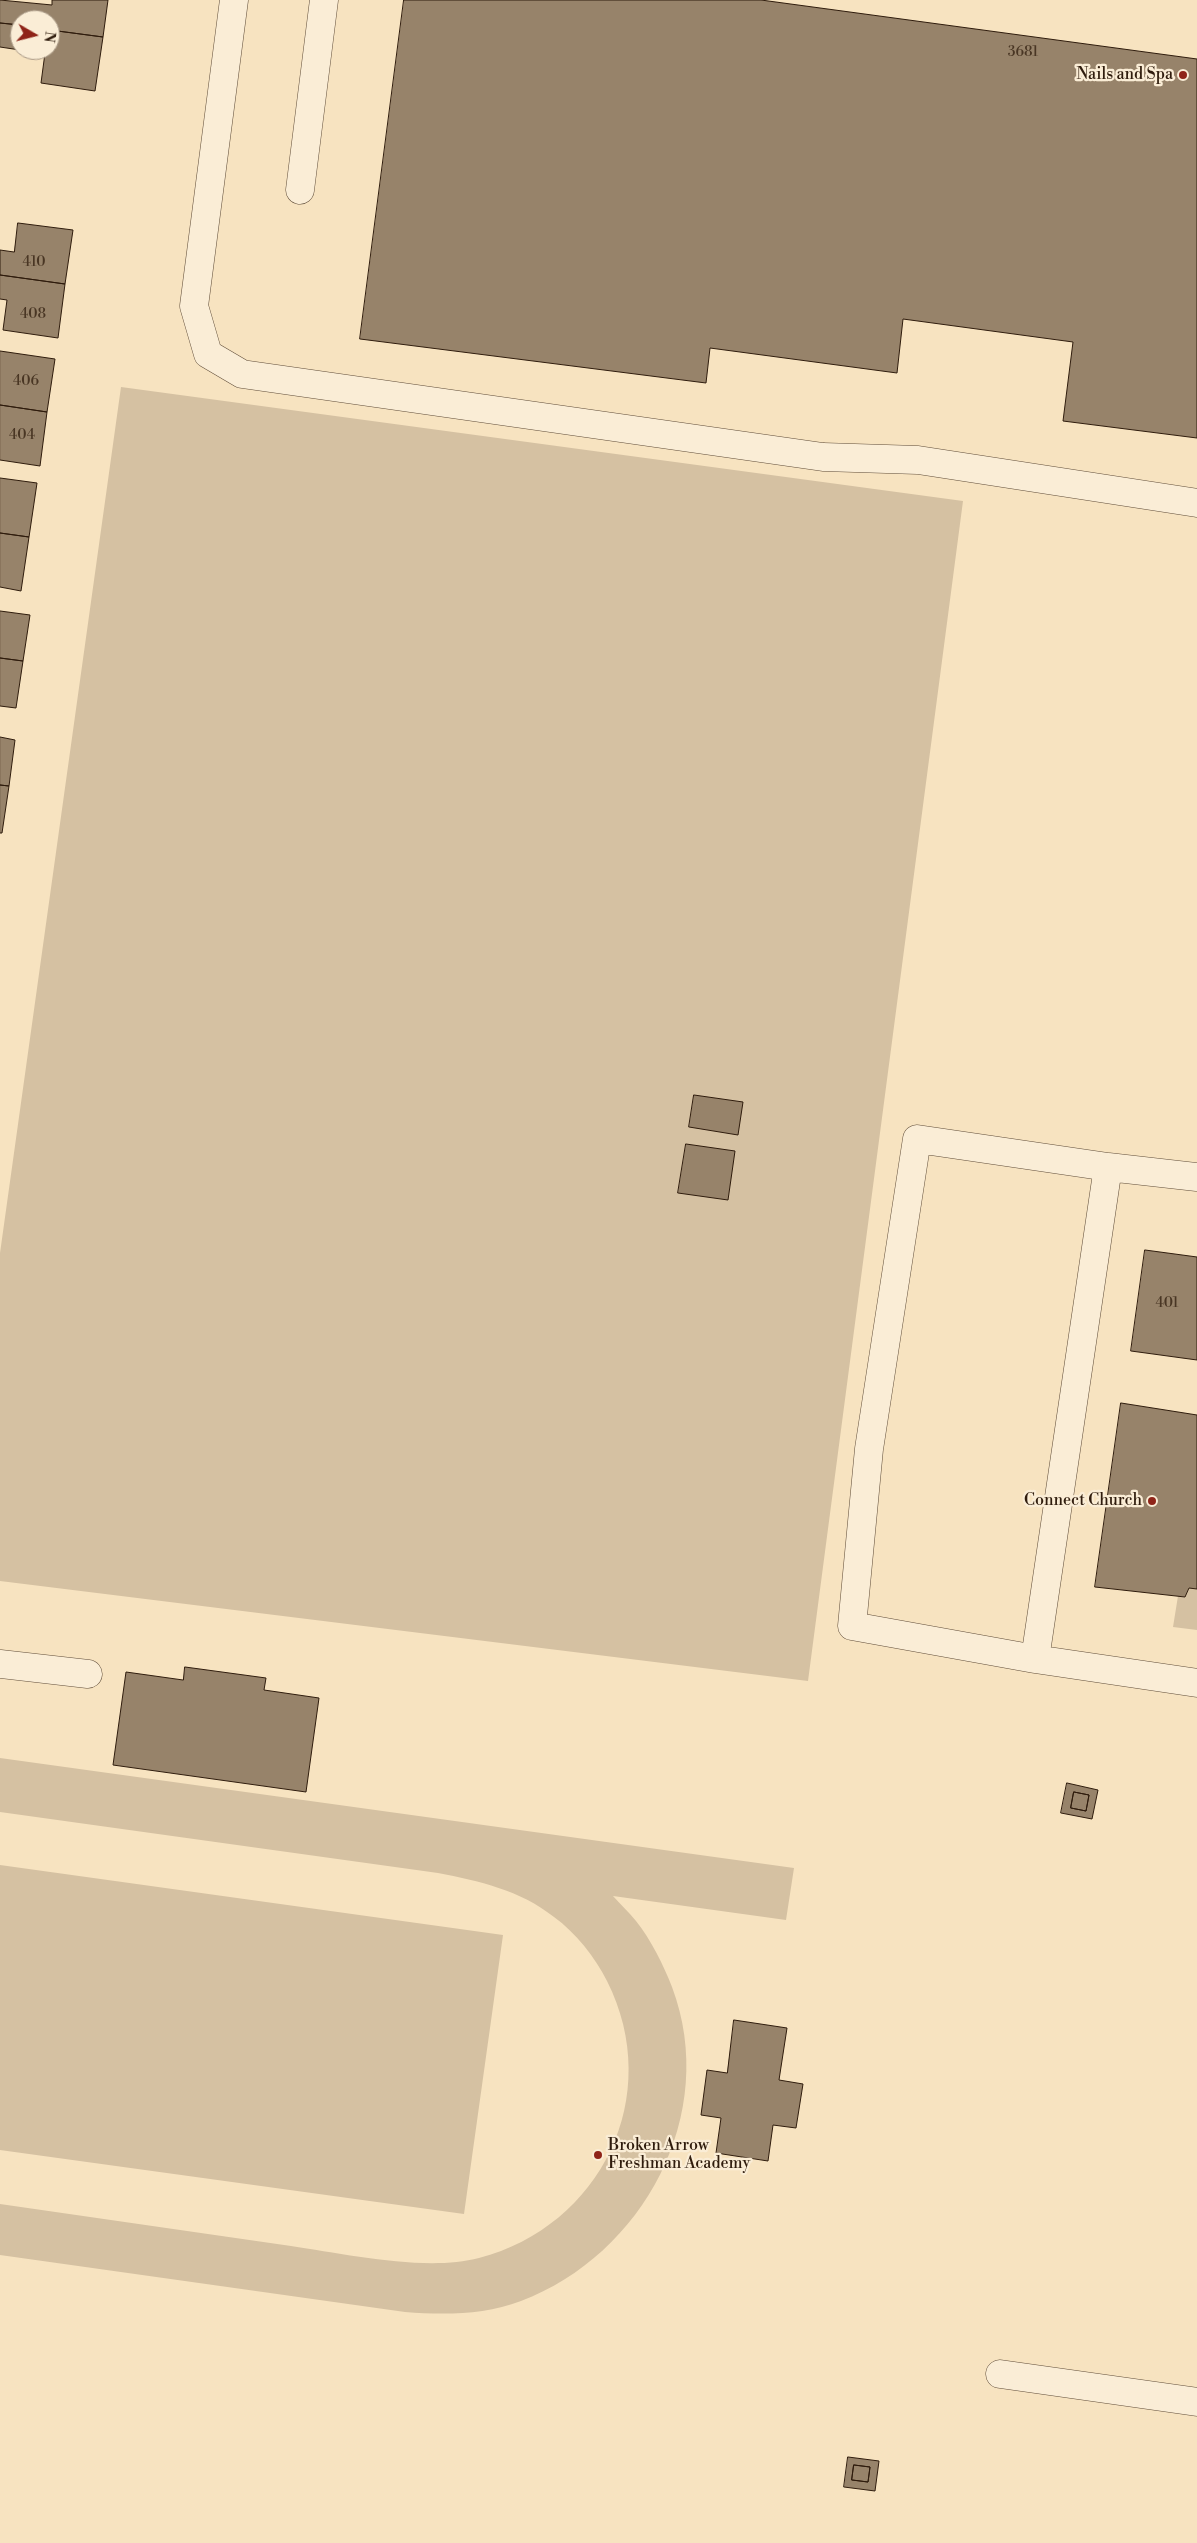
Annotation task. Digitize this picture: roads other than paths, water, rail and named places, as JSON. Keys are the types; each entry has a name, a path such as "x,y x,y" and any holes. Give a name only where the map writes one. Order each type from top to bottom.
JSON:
{"lane":[{"path":"234,0 194,306 208,354 242,374 823,457 918,460 1197,503"},
{"path":"300,190 324,0"},
{"path":"1197,1176 1108,1167 917,1139 869,1449 852,1626 1035,1659 1197,1683"},
{"path":"1035,1659 1108,1167"},
{"path":"0,1664 88,1674"},
{"path":"1000,2374 1197,2402"}],"place":[{"name":"Nails and Spa","path":"1183,75"},
{"name":"Connect Church","path":"1152,1501"},
{"name":"Broken Arrow Freshman Academy","path":"598,2155"}]}
